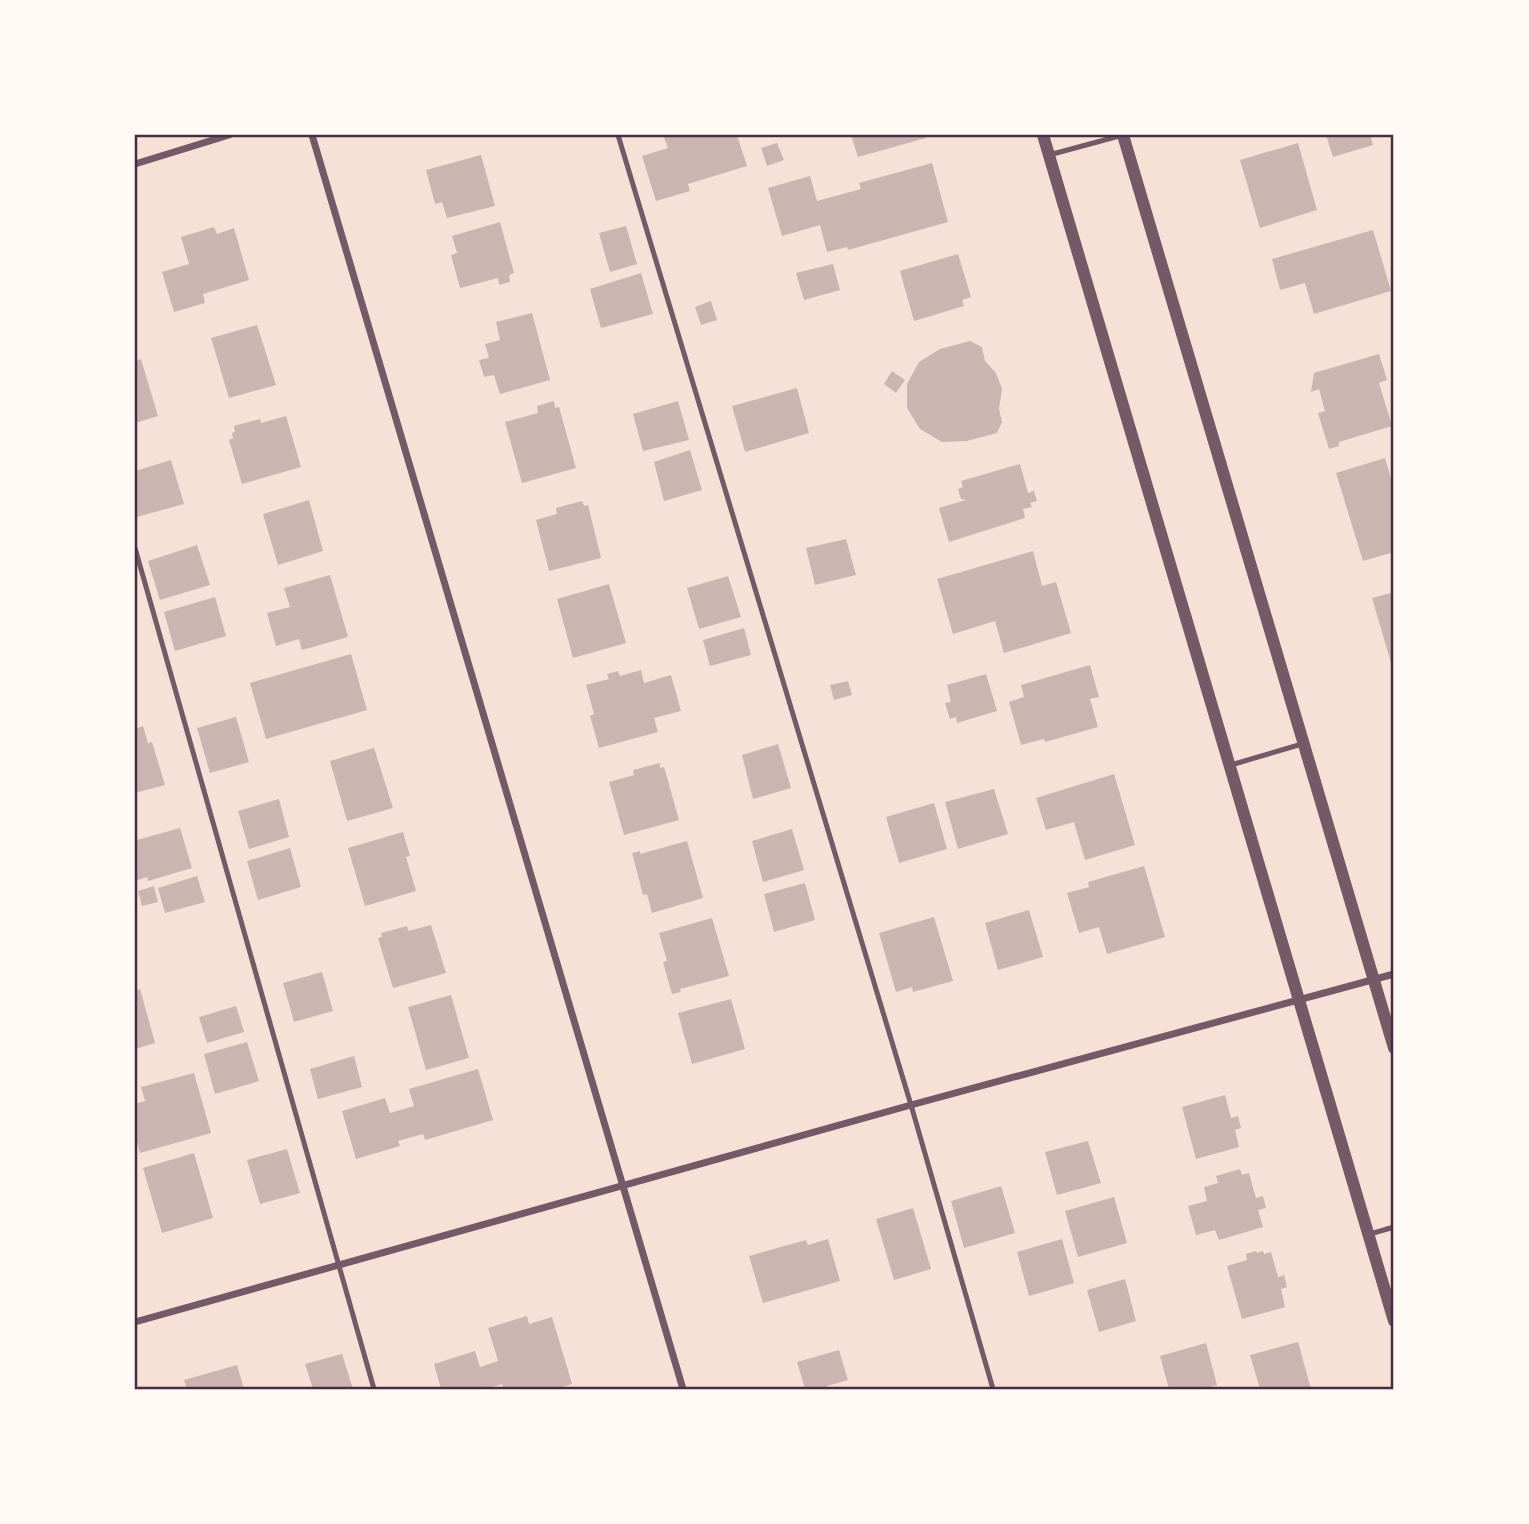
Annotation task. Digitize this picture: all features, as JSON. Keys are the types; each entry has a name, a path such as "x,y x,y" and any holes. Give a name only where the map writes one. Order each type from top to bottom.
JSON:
{"street":[{"path":"135,164 229,135"},
{"path":"312,135 683,1389"},
{"path":"1043,135 1394,1321"},
{"path":"1123,135 1394,1048"},
{"path":"135,1322 911,1105 1394,974"}],"lane":[{"path":"618,135 911,1105 993,1389"},
{"path":"1049,155 1123,135"},
{"path":"135,548 374,1389"},
{"path":"1230,765 1305,743"},
{"path":"1369,1234 1394,1227"}],"building":[{"path":"663,135 737,135 747,166 688,184 690,191 656,201 642,156 668,148"},
{"path":"851,135 925,135 926,138 858,157"},
{"path":"1326,135 1370,135 1373,145 1333,157"},
{"path":"777,143 784,160 767,166 761,148"},
{"path":"1298,143 1317,210 1260,228 1240,160"},
{"path":"481,155 495,206 447,218 442,202 435,204 426,170"},
{"path":"932,163 948,222 848,250 847,247 827,252 820,225 782,236 768,188 810,176 817,201 861,189 859,183"},
{"path":"500,222 514,273 509,275 510,282 499,285 498,278 460,288 451,255 457,253 452,236"},
{"path":"626,226 637,264 610,272 599,233"},
{"path":"214,227 217,234 234,228 249,280 203,294 205,303 174,312 162,272 189,264 181,237"},
{"path":"1373,230 1391,291 1314,314 1305,283 1280,290 1272,259"},
{"path":"958,254 971,297 962,300 964,306 914,321 900,271"},
{"path":"833,264 840,290 804,300 796,273"},
{"path":"641,273 653,314 601,328 590,289"},
{"path":"711,301 717,320 701,325 695,307"},
{"path":"532,313 550,380 500,394 494,375 484,377 479,360 489,358 485,344 500,340 496,322"},
{"path":"257,325 276,385 229,398 211,338"},
{"path":"970,341 982,347 985,361 996,373 1002,389 999,409 1002,422 997,433 967,441 942,442 920,429 907,408 907,384 919,362 940,349"},
{"path":"1379,354 1387,380 1379,383 1392,426 1339,442 1339,446 1329,449 1318,413 1325,411 1319,389 1311,392 1314,373"},
{"path":"141,359 158,416 135,423 135,361"},
{"path":"892,371 905,380 896,393 884,384"},
{"path":"797,388 809,433 745,452 732,406"},
{"path":"554,401 555,408 559,407 576,468 522,483 505,422 538,413 537,406"},
{"path":"678,401 689,440 643,451 633,414"},
{"path":"286,416 301,467 242,484 229,440 233,438 234,426 260,419 261,423"},
{"path":"690,450 702,490 664,501 654,462"},
{"path":"1385,458 1394,489 1394,552 1363,561 1336,473"},
{"path":"171,460 184,504 137,517 135,471"},
{"path":"1020,464 1028,493 1034,491 1037,501 1030,503 1032,507 1023,509 1025,518 949,542 939,508 966,500 961,499 958,489 963,487 961,481"},
{"path":"309,500 323,551 278,565 263,514"},
{"path":"582,501 584,506 588,505 601,558 549,571 536,520 557,514 556,508"},
{"path":"846,539 856,575 815,585 806,548"},
{"path":"197,545 210,585 160,600 148,561"},
{"path":"1033,551 1042,586 1056,582 1071,633 1004,653 995,621 953,634 937,579"},
{"path":"330,575 348,637 302,650 299,639 276,646 267,613 290,607 284,588"},
{"path":"728,576 741,617 699,629 687,588"},
{"path":"609,584 626,643 573,658 557,599"},
{"path":"1394,592 1394,662 1391,663 1372,598"},
{"path":"215,597 226,636 175,651 164,612"},
{"path":"744,628 751,655 710,666 703,640"},
{"path":"351,654 367,710 266,739 250,683"},
{"path":"1090,665 1099,697 1090,699 1098,727 1045,742 1044,739 1021,745 1009,702 1024,697 1021,685"},
{"path":"641,670 644,683 671,675 681,711 654,718 658,732 599,748 590,716 594,714 586,685 609,679 607,674 618,671 620,676"},
{"path":"986,674 997,711 957,723 956,717 950,719 945,703 951,702 947,685"},
{"path":"848,681 852,695 834,700 830,685"},
{"path":"236,717 249,762 210,773 197,728"},
{"path":"143,726 148,743 152,742 165,785 135,793 135,729"},
{"path":"778,744 791,788 753,799 742,755"},
{"path":"374,748 393,808 347,821 330,761"},
{"path":"660,763 660,768 664,767 679,820 624,835 609,782 634,775 633,770"},
{"path":"1114,774 1135,845 1085,860 1074,822 1046,830 1036,798"},
{"path":"994,789 1008,834 958,849 945,802"},
{"path":"279,799 289,837 249,849 238,811"},
{"path":"934,803 947,849 899,863 886,817"},
{"path":"180,828 192,868 148,881 147,877 135,881 137,840"},
{"path":"792,829 804,870 763,882 752,841"},
{"path":"403,832 410,856 406,857 416,891 365,906 348,848"},
{"path":"687,841 703,898 652,913 647,894 643,895 632,853 640,851 640,854"},
{"path":"290,848 301,887 258,900 247,861"},
{"path":"1144,866 1165,937 1107,954 1099,927 1079,933 1067,893 1089,887 1088,882"},
{"path":"197,876 205,902 165,913 158,888"},
{"path":"805,883 815,920 774,932 764,894"},
{"path":"154,886 158,902 142,906 138,891"},
{"path":"1029,910 1043,957 998,970 985,923"},
{"path":"934,917 953,981 913,992 912,987 896,992 879,933"},
{"path":"712,918 729,976 680,989 681,992 672,994 663,962 667,961 659,933"},
{"path":"431,925 446,973 393,988 378,938 382,937 381,933 407,926 408,931"},
{"path":"322,972 333,1011 294,1022 283,983"},
{"path":"140,989 155,1043 135,1049 135,991"},
{"path":"451,995 469,1058 426,1070 408,1007"},
{"path":"731,999 745,1049 692,1064 678,1013"},
{"path":"236,1006 244,1032 207,1043 199,1017"},
{"path":"247,1042 259,1081 215,1094 204,1054"},
{"path":"354,1056 362,1087 318,1099 310,1069"},
{"path":"478,1069 493,1120 425,1140 423,1134 398,1141 400,1146 356,1159 342,1111 385,1098 390,1113 414,1106 409,1089"},
{"path":"194,1073 211,1133 140,1153 135,1134 135,1104 145,1101 141,1087"},
{"path":"1225,1095 1231,1118 1238,1116 1241,1128 1235,1130 1239,1147 1196,1159 1182,1107"},
{"path":"1088,1141 1101,1183 1057,1195 1045,1152"},
{"path":"287,1149 300,1193 260,1204 247,1160"},
{"path":"194,1153 213,1218 162,1233 143,1168"},
{"path":"1240,1169 1242,1175 1249,1173 1256,1198 1263,1196 1266,1208 1258,1210 1263,1227 1219,1240 1215,1230 1196,1235 1188,1206 1207,1201 1204,1187 1218,1183 1216,1176"},
{"path":"1001,1186 1015,1233 964,1248 951,1201"},
{"path":"1114,1197 1127,1243 1078,1257 1065,1211"},
{"path":"913,1208 931,1269 894,1280 876,1219"},
{"path":"828,1239 840,1281 763,1303 749,1256 806,1240 808,1245"},
{"path":"1062,1239 1074,1283 1029,1296 1017,1252"},
{"path":"1263,1251 1264,1254 1271,1252 1278,1277 1284,1275 1287,1287 1281,1289 1285,1307 1242,1319 1227,1266 1247,1260 1246,1254"},
{"path":"1125,1279 1136,1321 1099,1332 1087,1290"},
{"path":"527,1316 529,1324 552,1317 572,1384 556,1389 504,1389 502,1384 486,1389 441,1389 434,1364 475,1351 480,1367 498,1361 488,1328"},
{"path":"1298,1342 1311,1389 1260,1389 1250,1355"},
{"path":"1206,1343 1217,1385 1203,1389 1169,1389 1160,1356"},
{"path":"839,1350 848,1380 827,1386 828,1389 805,1389 797,1362"},
{"path":"342,1354 353,1389 313,1389 305,1364"},
{"path":"237,1365 244,1389 187,1389 184,1380"}]}
